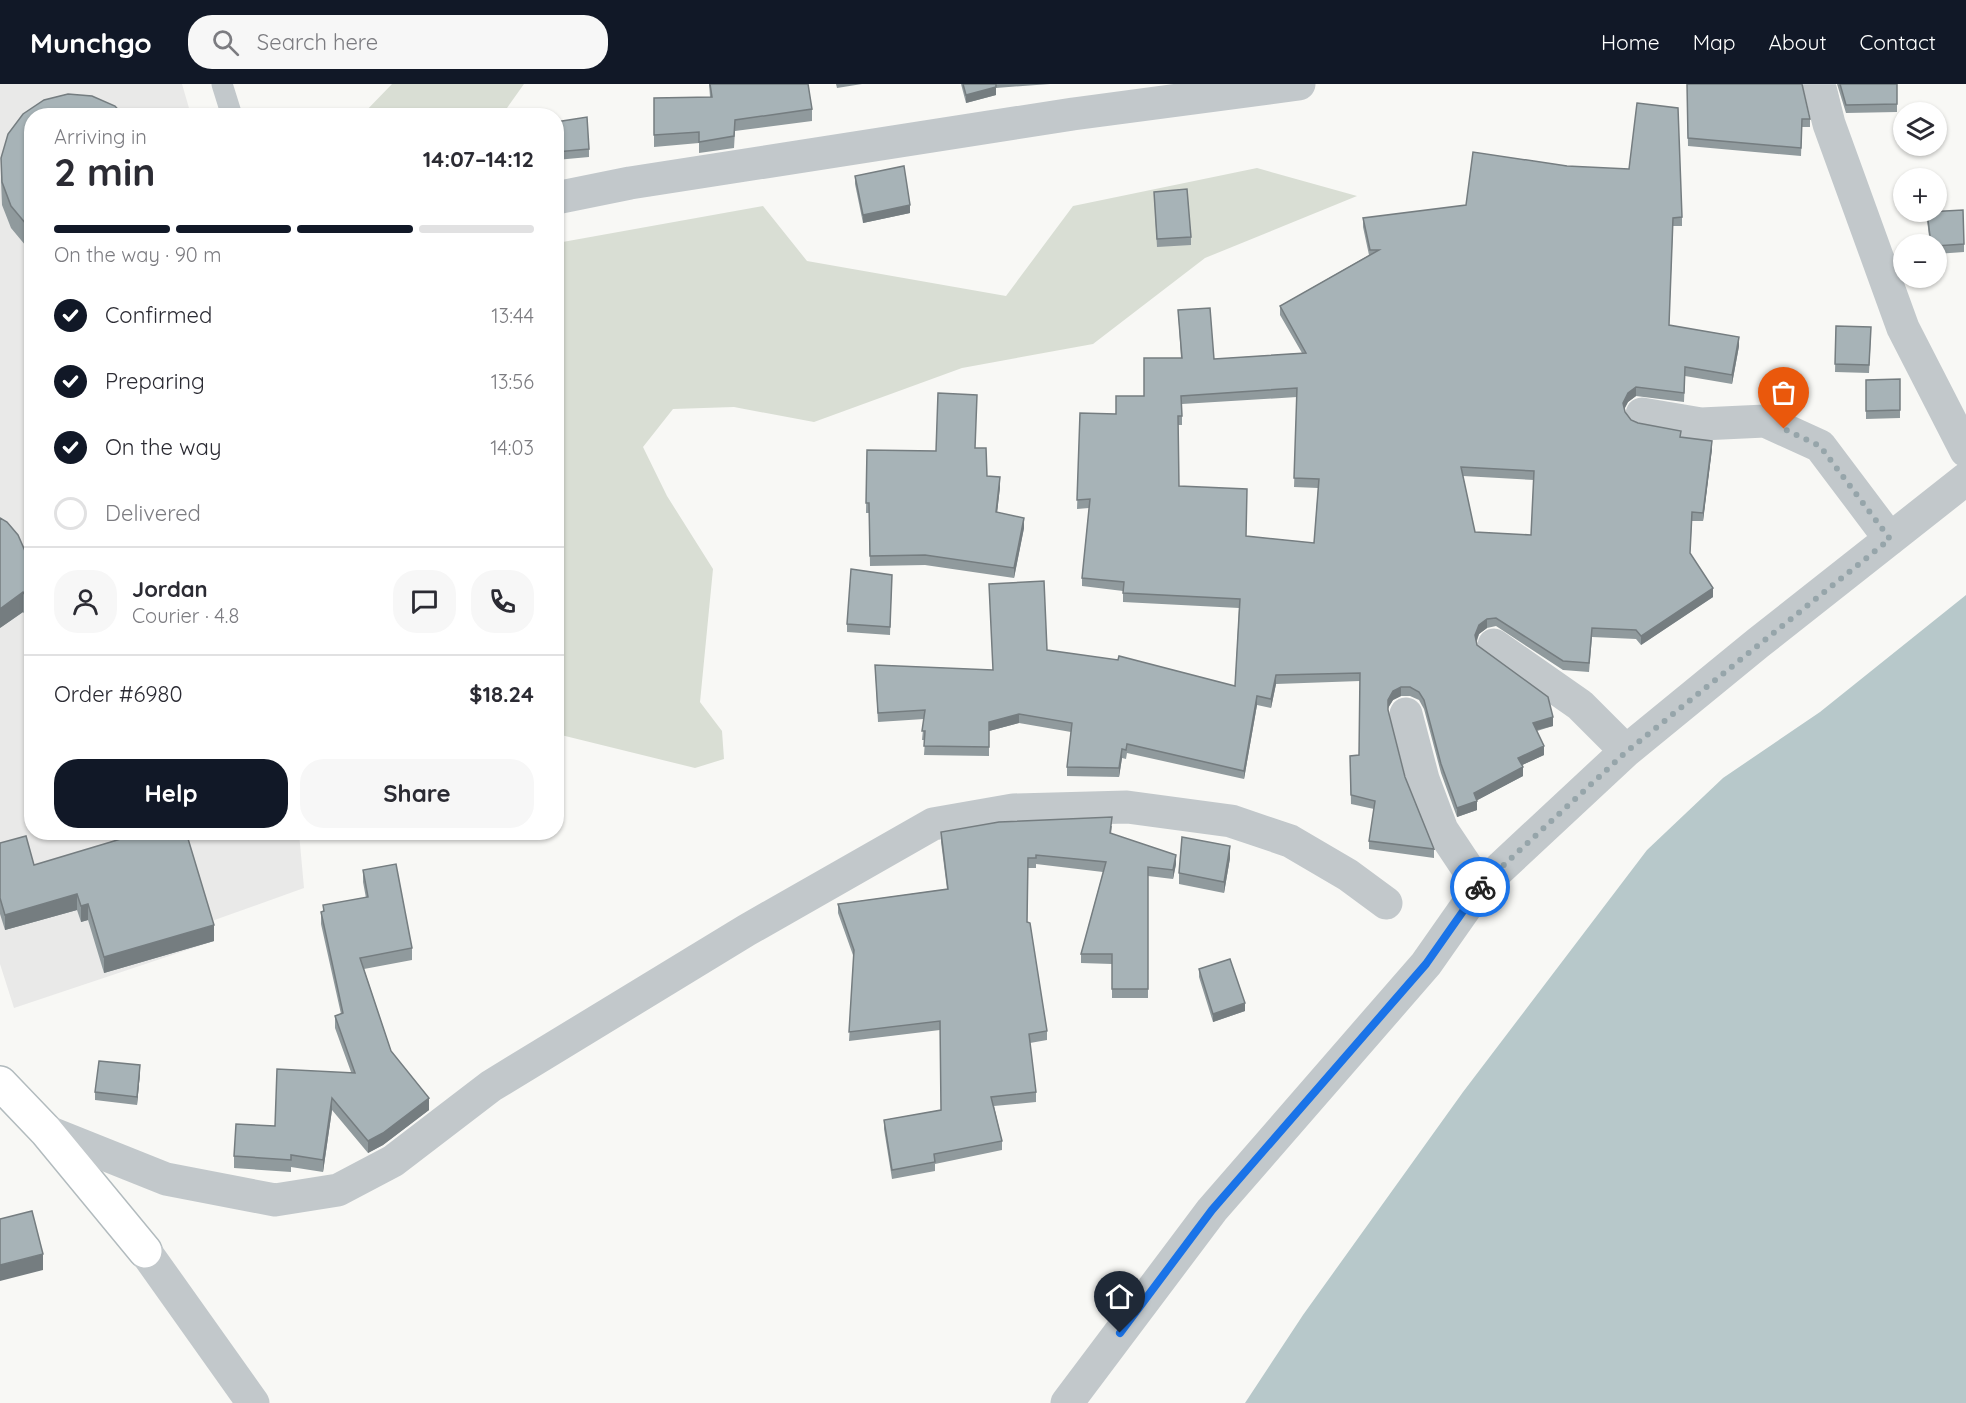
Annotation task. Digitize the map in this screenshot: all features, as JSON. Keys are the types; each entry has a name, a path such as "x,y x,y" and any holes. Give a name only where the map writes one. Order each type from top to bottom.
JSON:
{"street":[{"path":"564,196 630,183 1073,114 1299,84"},
{"path":"1819,84 1829,124 1903,328 1966,451"},
{"path":"1642,414 1701,424 1765,421 1820,446 1890,539"},
{"path":"1067,1403 1212,1210 1426,964 1480,887 1626,752 1966,479"},
{"path":"1494,645 1580,705 1626,752"},
{"path":"1406,714 1423,779 1442,830 1480,887"},
{"path":"46,1131 166,1179 275,1200 338,1190 393,1161 491,1086 747,930 933,824 1013,810 1127,807 1231,821 1290,841 1348,875 1386,903"},
{"path":"0,1083 46,1131 145,1251 253,1403"}],"lane":[{"path":"222,84 230,108"}],"shaded area":[{"path":"0,84 182,84 189,108 24,108 24,840 300,840 304,888 209,922 214,941 14,1008 0,964"},
{"path":"392,84 524,84 507,108 369,108"},
{"path":"1257,168 1357,196 1205,258 1093,344 962,368 814,422 734,407 673,409 643,447 667,496 713,569 700,702 722,731 724,759 695,768 564,736 564,242 763,206 807,261 1006,296 1073,206"},
{"path":"1966,595 1966,1403 1245,1403 1303,1315 1463,1092 1647,850 1723,778 1820,712"}],"building":[{"path":"710,84 808,84 812,109 735,120 734,136 699,142 699,132 654,135 654,98 712,97"},
{"path":"963,84 996,84 996,87 966,95"},
{"path":"1687,84 1802,84 1810,119 1802,119 1801,148 1688,138"},
{"path":"1840,84 1897,84 1897,102 1893,102 1893,104 1846,105"},
{"path":"68,94 92,96 117,108 32,108 44,100"},
{"path":"1637,103 1678,108 1682,217 1673,218 1669,325 1739,337 1732,375 1685,367 1684,393 1636,387 1628,393 1623,403 1625,412 1631,420 1638,423 1681,431 1680,437 1712,441 1703,513 1692,512 1690,553 1713,588 1641,636 1636,630 1592,628 1589,663 1563,661 1496,618 1487,619 1479,625 1475,635 1477,645 1548,697 1553,717 1533,723 1544,746 1518,758 1523,767 1474,793 1477,801 1457,808 1441,764 1424,700 1419,692 1410,687 1401,687 1393,691 1388,700 1388,710 1405,777 1434,849 1369,841 1375,801 1351,795 1350,756 1359,755 1360,673 1276,675 1271,699 1257,696 1244,771 1127,744 1126,750 1122,749 1119,768 1067,767 1072,723 1019,714 989,722 989,747 924,746 925,731 922,731 925,710 878,713 875,665 993,670 989,584 1044,581 1047,650 1118,660 1119,656 1235,686 1240,599 1123,593 1124,582 1082,578 1090,499 1077,500 1080,413 1116,414 1116,396 1144,396 1144,358 1182,358 1178,310 1210,308 1214,359 1306,353 1280,306 1379,250 1370,250 1363,218 1466,205 1473,152 1567,166 1629,169","holes":["1297,388 1294,478 1319,479 1314,543 1246,536 1247,489 1179,486 1178,416 1182,416 1181,396","1461,467 1534,471 1531,535 1475,532"]},
{"path":"23,114 24,222 11,206 2,182 1,158 8,134"},
{"path":"587,117 589,149 564,151 564,121"},
{"path":"904,166 910,205 863,215 855,176"},
{"path":"1187,189 1191,237 1157,239 1154,192"},
{"path":"1963,210 1964,244 1947,245 1947,234 1930,234 1928,222 1947,222 1947,211"},
{"path":"1836,326 1871,327 1869,365 1835,364"},
{"path":"1900,379 1900,410 1866,411 1866,380"},
{"path":"938,393 977,395 975,448 986,448 987,476 1000,477 996,512 1024,518 1014,568 925,555 870,556 869,503 866,503 867,450 936,451"},
{"path":"0,518 7,522 18,535 24,549 24,593 0,609"},
{"path":"851,569 892,575 890,627 847,624"},
{"path":"1112,817 1110,833 1176,855 1173,870 1148,867 1148,989 1112,989 1112,954 1081,954 1106,862 1036,855 1036,858 1028,858 1027,922 1030,923 1047,1031 1029,1034 1036,1092 991,1097 1002,1141 934,1154 935,1162 892,1170 884,1120 941,1110 940,1021 849,1032 854,950 838,904 948,889 941,832 999,822"},
{"path":"24,837 34,865 117,840 188,840 214,925 104,957 88,904 81,906 77,894 5,915 0,898 0,843"},
{"path":"1182,837 1230,846 1224,882 1179,873"},
{"path":"396,864 412,948 360,958 391,1051 429,1098 383,1133 368,1141 332,1098 323,1160 291,1155 291,1160 234,1156 236,1124 275,1126 277,1069 355,1073 335,1016 343,1013 321,912 324,911 323,905 368,897 363,870"},
{"path":"1230,959 1245,1003 1213,1014 1199,969"},
{"path":"99,1061 140,1065 137,1097 95,1092"},
{"path":"32,1211 43,1254 0,1265 0,1219"}],"way so far":[{"path":"1480,887 1626,752 1758,643 1890,539 1820,446 1784,429"}],"route":[{"path":"1120,1333 1212,1210 1426,964 1480,887"}]}
